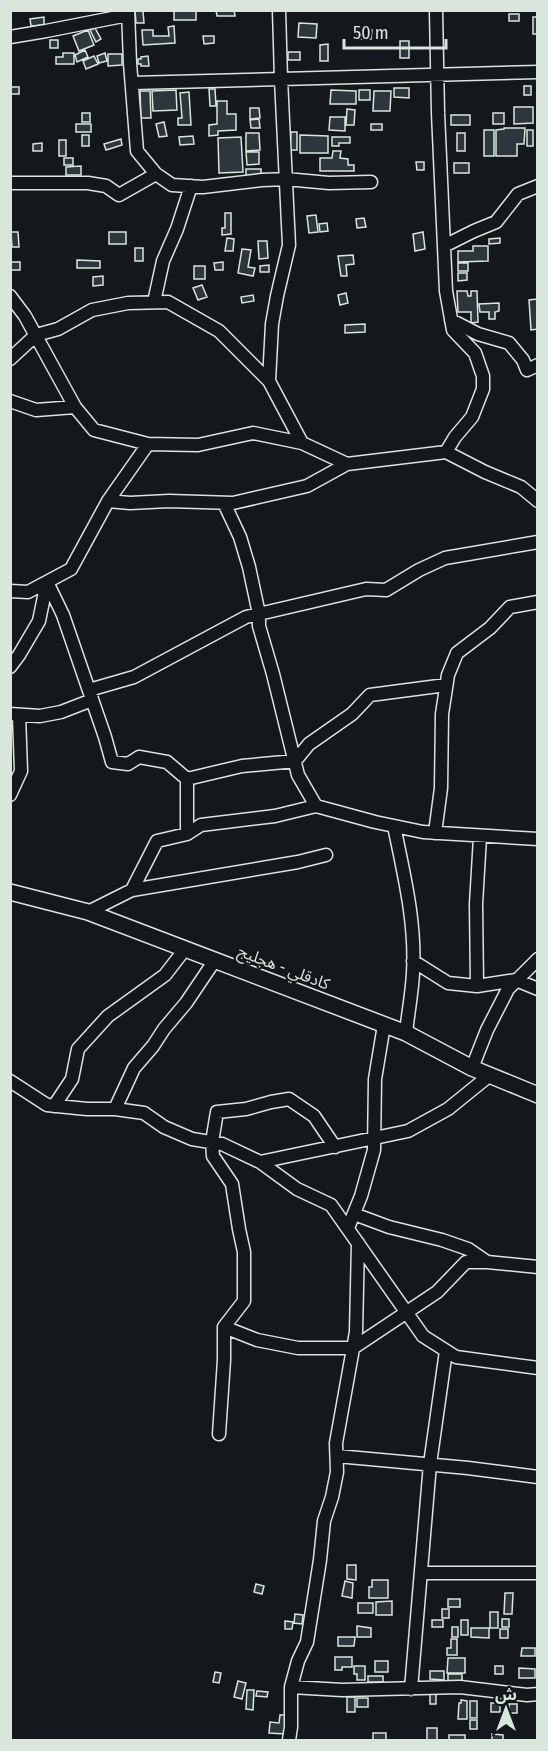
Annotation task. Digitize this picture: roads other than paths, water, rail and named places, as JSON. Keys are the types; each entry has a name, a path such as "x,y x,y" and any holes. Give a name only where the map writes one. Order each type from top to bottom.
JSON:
{"street":[{"path":"269,381 272,324 289,245 280,79 279,10"},
{"path":"436,10 446,291 453,330 475,353 483,376 483,389 472,417 446,452"},
{"path":"10,37 128,13 137,151 156,174 172,185 203,187 286,179 329,183 371,182"},
{"path":"132,83 537,72"},
{"path":"10,183 88,183 106,186 119,195 156,174"},
{"path":"154,302 163,261 177,229 191,186"},
{"path":"444,246 496,222 518,194 537,186"},
{"path":"10,296 25,316 75,407 94,430 148,444 198,445 253,433 302,443 347,464"},
{"path":"10,359 36,335 58,329 92,310 128,303 168,302 219,331 269,381 302,443"},
{"path":"451,320 478,334 509,343 523,360 527,370 537,365"},
{"path":"10,401 36,410 75,407"},
{"path":"10,591 28,592 71,569 108,501 148,444"},
{"path":"108,501 233,503 307,486 347,464 446,452 521,487 537,501"},
{"path":"224,502 240,537 249,567 259,614 259,626 298,775 316,806"},
{"path":"10,795 21,771 15,715 40,716 61,712 90,695 134,677 246,617 366,589 386,590 419,570 445,558 537,542"},
{"path":"10,667 20,655 39,621 47,582"},
{"path":"47,582 63,615 112,762 128,764 139,758 167,762 187,779 187,834"},
{"path":"435,833 441,788 442,714 448,675 457,653 490,628 510,607 537,602"},
{"path":"187,779 242,766 294,760 309,744 352,714 370,695 446,685"},
{"path":"132,890 157,841 187,834 201,825 275,816 316,806 393,826 435,833 537,839"},
{"path":"393,826 408,890 412,921 413,974 406,1033"},
{"path":"477,986 476,904 480,837"},
{"path":"88,912 132,890 298,862 326,855"},
{"name":"كادقلي - هجليج","path":"10,892 88,912 406,1033 472,1068 537,1095"},
{"path":"54,1106 72,1079 78,1049 108,1016 165,975 185,949"},
{"path":"472,1068 487,1030 508,989 537,959"},
{"path":"115,1109 134,1068 186,1003 215,960"},
{"path":"413,961 448,983 477,986 516,980 537,989"},
{"path":"348,1228 361,1196 374,1150 375,1079 384,1025"},
{"path":"260,1162 408,1131 448,1109 490,1075"},
{"path":"10,1081 47,1105 144,1113 164,1127 192,1139 222,1144 260,1162 297,1189 331,1205 423,1336 456,1357 537,1368"},
{"path":"219,1434 224,1327 244,1301 244,1252 232,1184 213,1156 212,1142 217,1112 246,1109 289,1099 314,1116 335,1147"},
{"path":"354,1214 389,1227 468,1249 487,1262"},
{"path":"289,1740 291,1688 298,1661 307,1642 324,1521 338,1472 336,1443 356,1332 358,1243"},
{"path":"224,1327 257,1340 298,1348 353,1348 437,1292 466,1262 537,1268"},
{"path":"411,1689 430,1464 446,1351"},
{"path":"337,1456 537,1477"},
{"path":"422,1573 537,1574"},
{"path":"291,1688 342,1690 459,1688 537,1694"}]}
